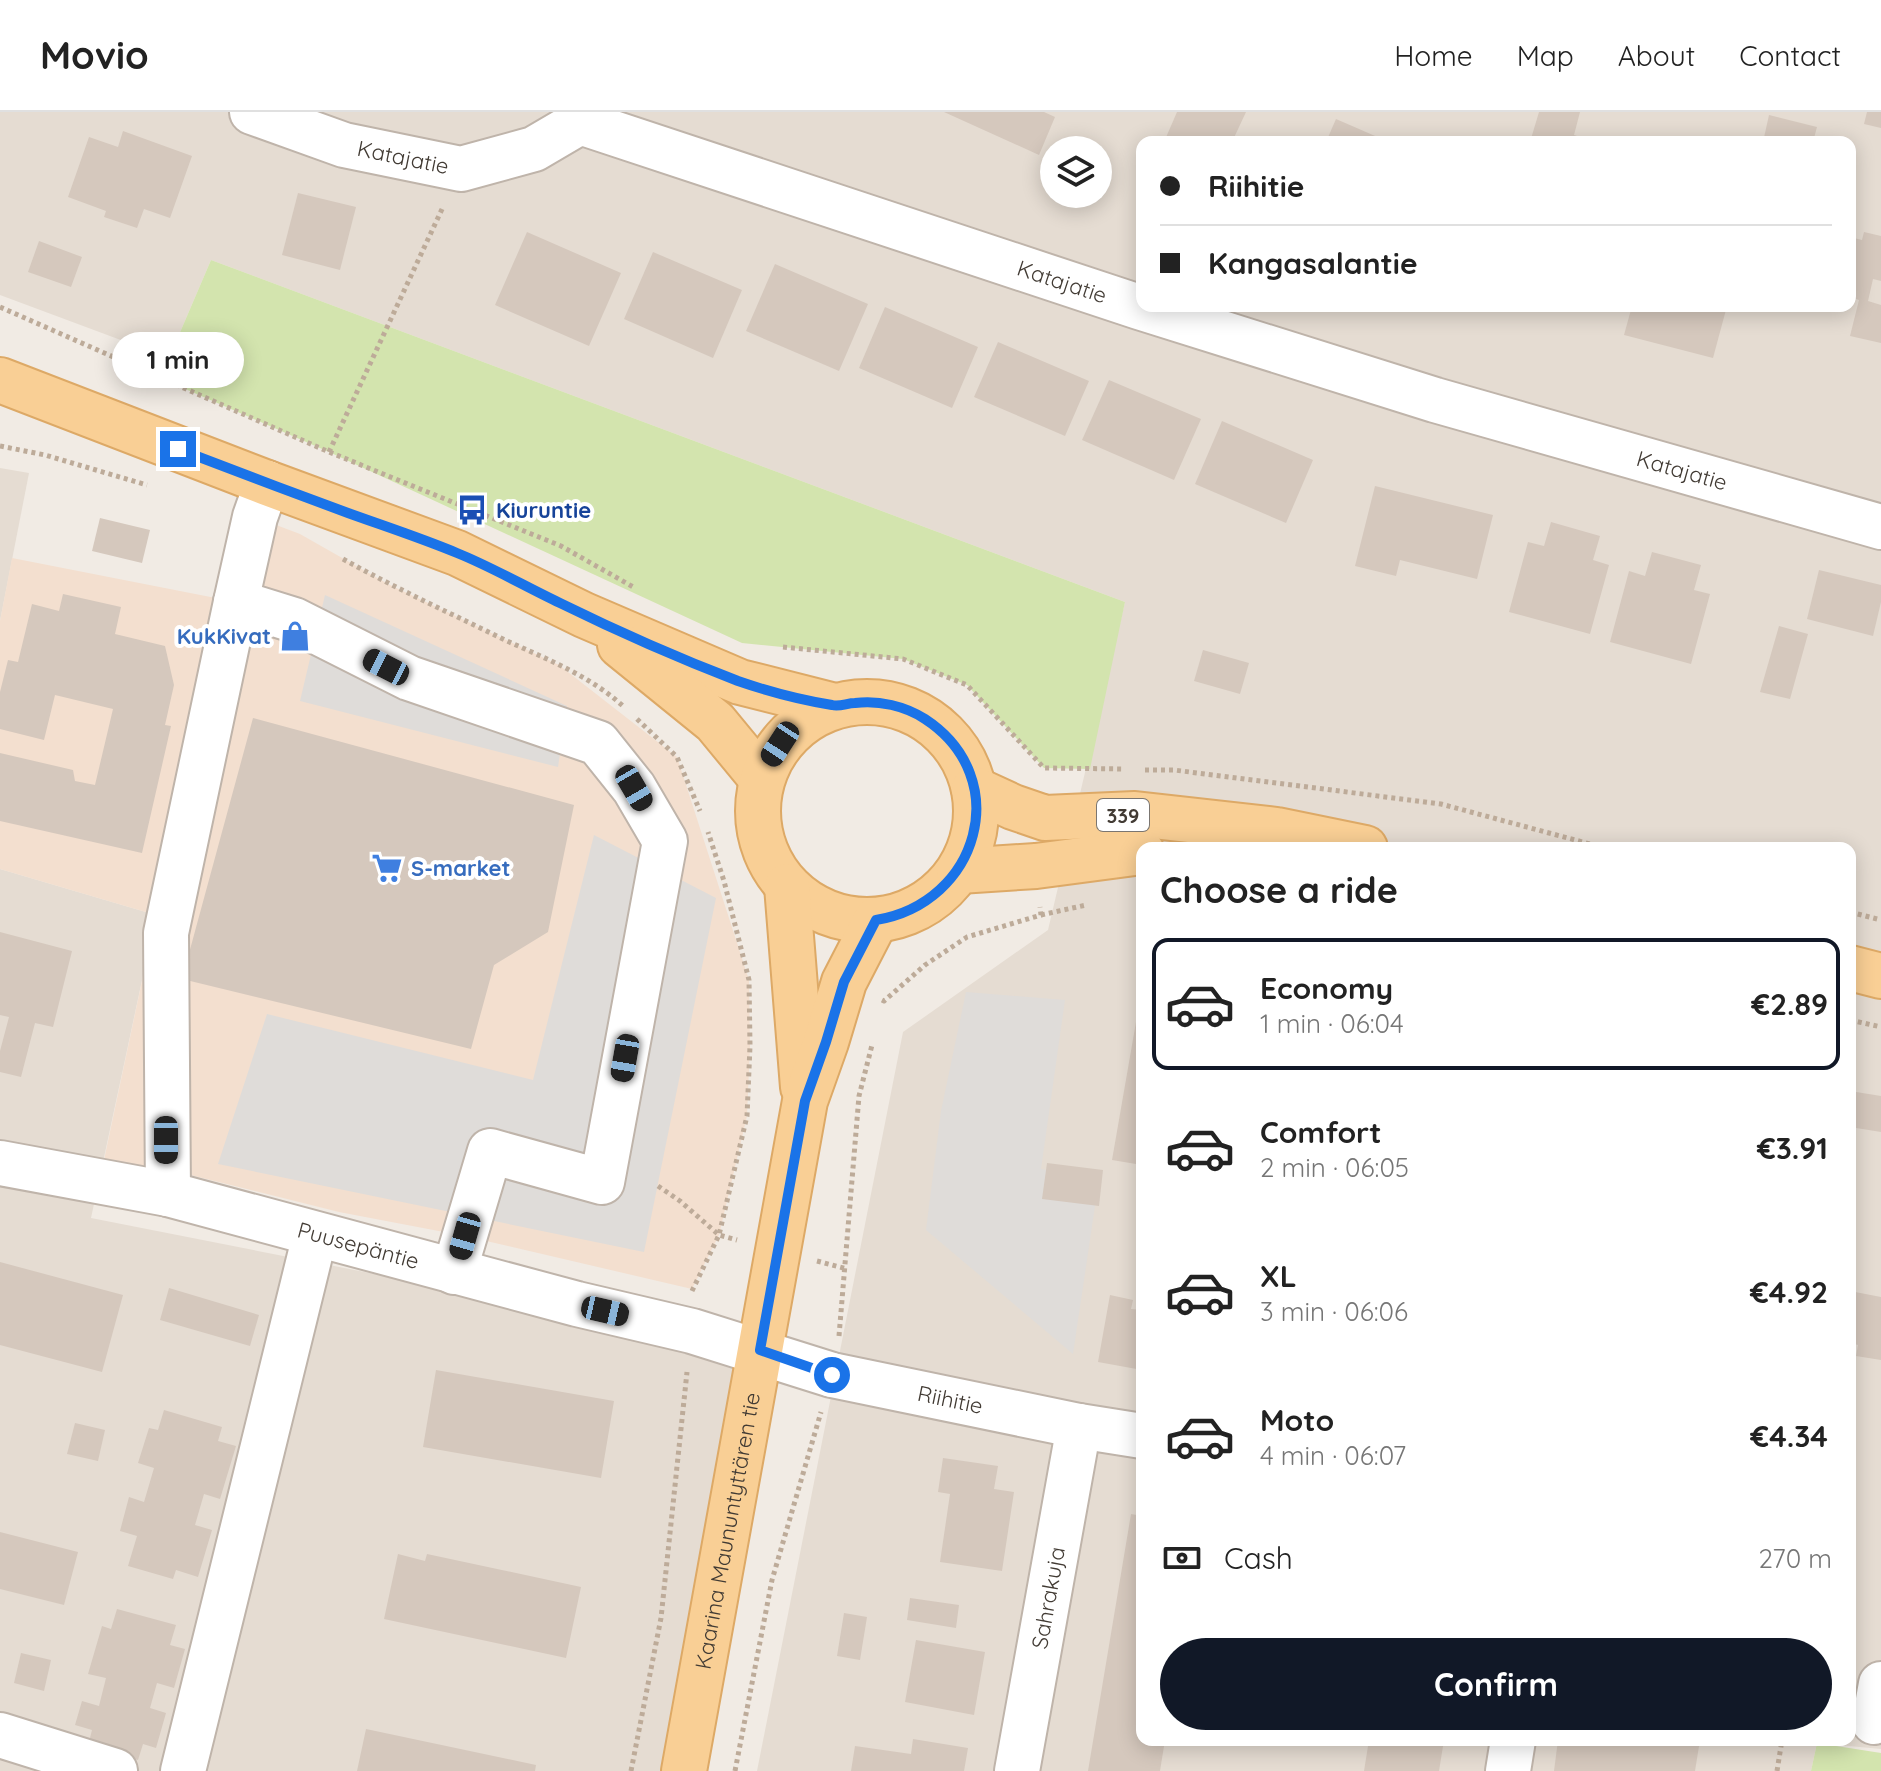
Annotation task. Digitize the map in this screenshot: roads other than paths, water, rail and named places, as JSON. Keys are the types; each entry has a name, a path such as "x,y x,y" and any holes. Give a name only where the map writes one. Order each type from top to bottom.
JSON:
{"main road":[{"path":"0,380 457,553 584,615 740,682 835,706"},
{"path":"584,615 715,722 762,779"},
{"path":"857,702 880,703 922,717 941,730 956,747 974,789 974,834 959,871 931,899 896,917 876,920 836,916 802,899 775,872 760,836 758,807 762,779 775,752 795,728 835,706 857,702"},
{"name":"339","path":"974,789 1045,818 1135,814 1277,830 1336,842"},
{"name":"339","path":"1208,842 1277,830"},
{"name":"339","path":"959,871 1036,866 1136,853"},
{"name":"Kaarina Maununtyttären tie","path":"787,886 805,1101"},
{"name":"Kaarina Maununtyttären tie","path":"684,1771 805,1101 844,982 876,920"},
{"path":"1856,970 1881,976"}],"street":[{"name":"Katajatie","path":"252,112 344,145 461,169 534,149 582,117 1136,306"},
{"name":"Katajatie","path":"1156,312 1405,391 1881,527"},
{"path":"168,1194 166,933 255,517 267,483"},
{"path":"236,602 294,620 409,678 598,743 634,788 665,841 602,1182 490,1151 454,1272"},
{"name":"Puusepäntie","path":"0,1163 168,1194 454,1272 760,1350"},
{"path":"183,1771 315,1235"},
{"name":"Riihitie","path":"760,1350 832,1375 1136,1435"},
{"name":"Sahrakuja","path":"1017,1771 1079,1426"},
{"path":"0,1735 115,1771"},
{"path":"1508,1771 1512,1746"}],"place":[{"name":"Kiuruntie","path":"472,510"},
{"name":"KukKivat","path":"295,636"},
{"name":"S-market","path":"387,868"}]}
